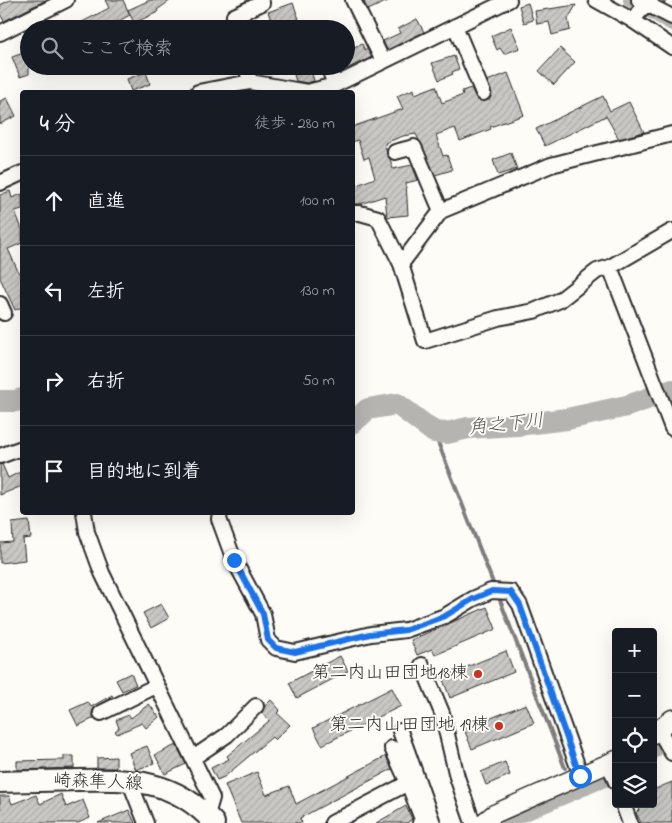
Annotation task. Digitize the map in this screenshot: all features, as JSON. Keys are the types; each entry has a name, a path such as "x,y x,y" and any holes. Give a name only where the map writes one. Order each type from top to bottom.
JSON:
{"main road":[{"name":"崎森隼人線","path":"0,782 129,780 149,783 169,790 191,802 210,819"}],"street":[{"path":"25,20 66,0"},
{"path":"354,0 383,61"},
{"path":"316,90 335,86 509,0"},
{"path":"596,0 632,20 672,47"},
{"path":"632,20 646,2 669,16"},
{"path":"235,20 234,16 262,3"},
{"path":"33,16 35,20"},
{"path":"0,33 20,23"},
{"path":"455,26 483,93"},
{"path":"248,75 250,82"},
{"path":"331,75 335,86"},
{"path":"215,90 250,82 296,90"},
{"path":"401,264 441,211 551,165 672,134"},
{"path":"395,152 414,148 441,211"},
{"path":"0,184 20,175"},
{"path":"355,213 378,218 401,264 424,341 498,318 534,311 560,300 597,271 610,267 672,231"},
{"path":"610,267 672,428"},
{"path":"0,456 20,449"},
{"path":"84,515 87,532 102,573 212,798 210,819"},
{"path":"220,515 219,519 234,560 263,614 268,640 276,648 295,652 370,634 406,630 445,616 473,599 497,591 511,592 520,605 580,776"},
{"path":"422,665 442,713 457,777 473,823"},
{"path":"101,713 156,686"},
{"path":"193,758 227,735 256,706"},
{"path":"400,731 434,823"},
{"path":"392,748 422,819 420,823"},
{"path":"483,823 494,814 580,776 612,772"},
{"path":"129,780 146,823"},
{"path":"332,823 408,783"},
{"path":"624,808 630,823"}],"building":[{"path":"10,0 46,0 4,21 0,14 0,5"},
{"path":"105,0 123,0 130,15 120,20 86,20 109,8"},
{"path":"150,0 171,0 157,10 158,12 141,20 133,20 128,10"},
{"path":"363,0 390,0 368,10"},
{"path":"293,3 299,19 271,20 268,12"},
{"path":"528,3 533,20 524,23 519,6"},
{"path":"576,5 568,19 570,30 552,35 549,22 537,24 535,11"},
{"path":"417,19 424,32 387,50 383,41 400,33 398,29"},
{"path":"511,27 520,48 504,54 500,48 497,50 491,36"},
{"path":"362,44 372,57 355,65 355,48"},
{"path":"560,48 575,62 554,85 539,71"},
{"path":"20,54 20,75 26,75 20,77 12,57"},
{"path":"454,56 459,69 439,80 432,63"},
{"path":"508,73 524,115 490,127 491,129 460,141 455,128 436,135 443,156 447,155 452,170 435,175 416,134 403,136 385,143 387,155 393,169 412,165 418,180 406,183 408,215 387,217 385,196 355,204 355,186 375,178 369,157 364,159 358,140 355,141 355,126 403,109 397,96 414,89 415,94 436,86 442,103 463,95 462,91 471,88 477,100 486,101 490,99 492,94 487,81"},
{"path":"138,75 147,75 150,84 131,90 127,79"},
{"path":"294,75 312,75 314,81 307,83 296,81"},
{"path":"603,96 610,111 629,102 644,132 619,139 606,116 545,146 536,129"},
{"path":"7,98 16,116 0,124 0,101"},
{"path":"511,153 517,169 498,175 493,160"},
{"path":"10,191 12,198 20,195 20,210 15,211 20,224 20,244 8,249 20,276 20,308 15,310 0,278 0,195"},
{"path":"2,464 8,478 20,472 20,487 0,495 0,465"},
{"path":"29,521 31,538 23,539 25,560 0,563 0,543 13,542 12,523"},
{"path":"161,604 169,618 151,628 143,613"},
{"path":"487,607 496,629 435,655 432,649 417,655 411,640"},
{"name":"第二内山田団地18棟","path":"506,651 514,672 450,698 442,677"},
{"path":"340,656 348,671 297,698 289,683"},
{"path":"131,673 136,685 122,691 116,680"},
{"path":"392,688 401,706 322,745 313,728"},
{"path":"112,695 113,697 94,708 92,713 94,718 78,726 70,710 88,702 91,707"},
{"path":"271,700 280,710 277,713 290,725 275,740 272,737 224,777 217,780 211,768 229,759 227,756 269,721 262,713 265,706"},
{"path":"149,704 159,717 146,728 142,723 117,734 115,731 119,728 116,720 129,715 131,718"},
{"name":"第二内山田団地 19棟","path":"526,704 534,723 472,749 464,729"},
{"path":"176,745 186,764 165,774 155,755"},
{"path":"147,746 154,763 136,770 129,753"},
{"path":"64,756 74,756 74,768 17,770 17,761 64,760"},
{"path":"386,756 392,769 300,818 302,823 241,823 225,785 257,772 266,795 289,786 296,804"},
{"path":"116,757 116,768 97,768 97,758"},
{"path":"505,762 510,775 486,785 481,772"},
{"path":"672,782 672,823 641,823 636,813 639,810 638,808 657,808 657,788"},
{"path":"61,794 66,807 83,800 90,818 78,823 0,823 0,796 9,796 12,804 36,795 40,804"},
{"path":"406,806 412,819 407,823 376,823"},
{"path":"129,810 135,823 98,823"}],"waterway":[{"path":"630,0 672,24"},
{"path":"659,8 665,0"},
{"name":"角之下川","path":"355,420 368,409 397,404 434,432 447,433 468,428 567,419 627,406 672,390"},
{"name":"角之下川","path":"0,401 20,400"},
{"path":"434,432 495,588"},
{"path":"498,595 565,768"},
{"path":"657,749 672,737"},
{"path":"504,823 612,777"},
{"path":"573,790 574,794"}],"place":[{"name":"第二内山田団地18棟","path":"478,674"},
{"name":"第二内山田団地 19棟","path":"499,726"}],"route":[{"path":"234,560 263,614 268,640 276,648 295,652 370,634 406,630 445,616 473,599 492,591 511,592 520,605 580,776"}]}
